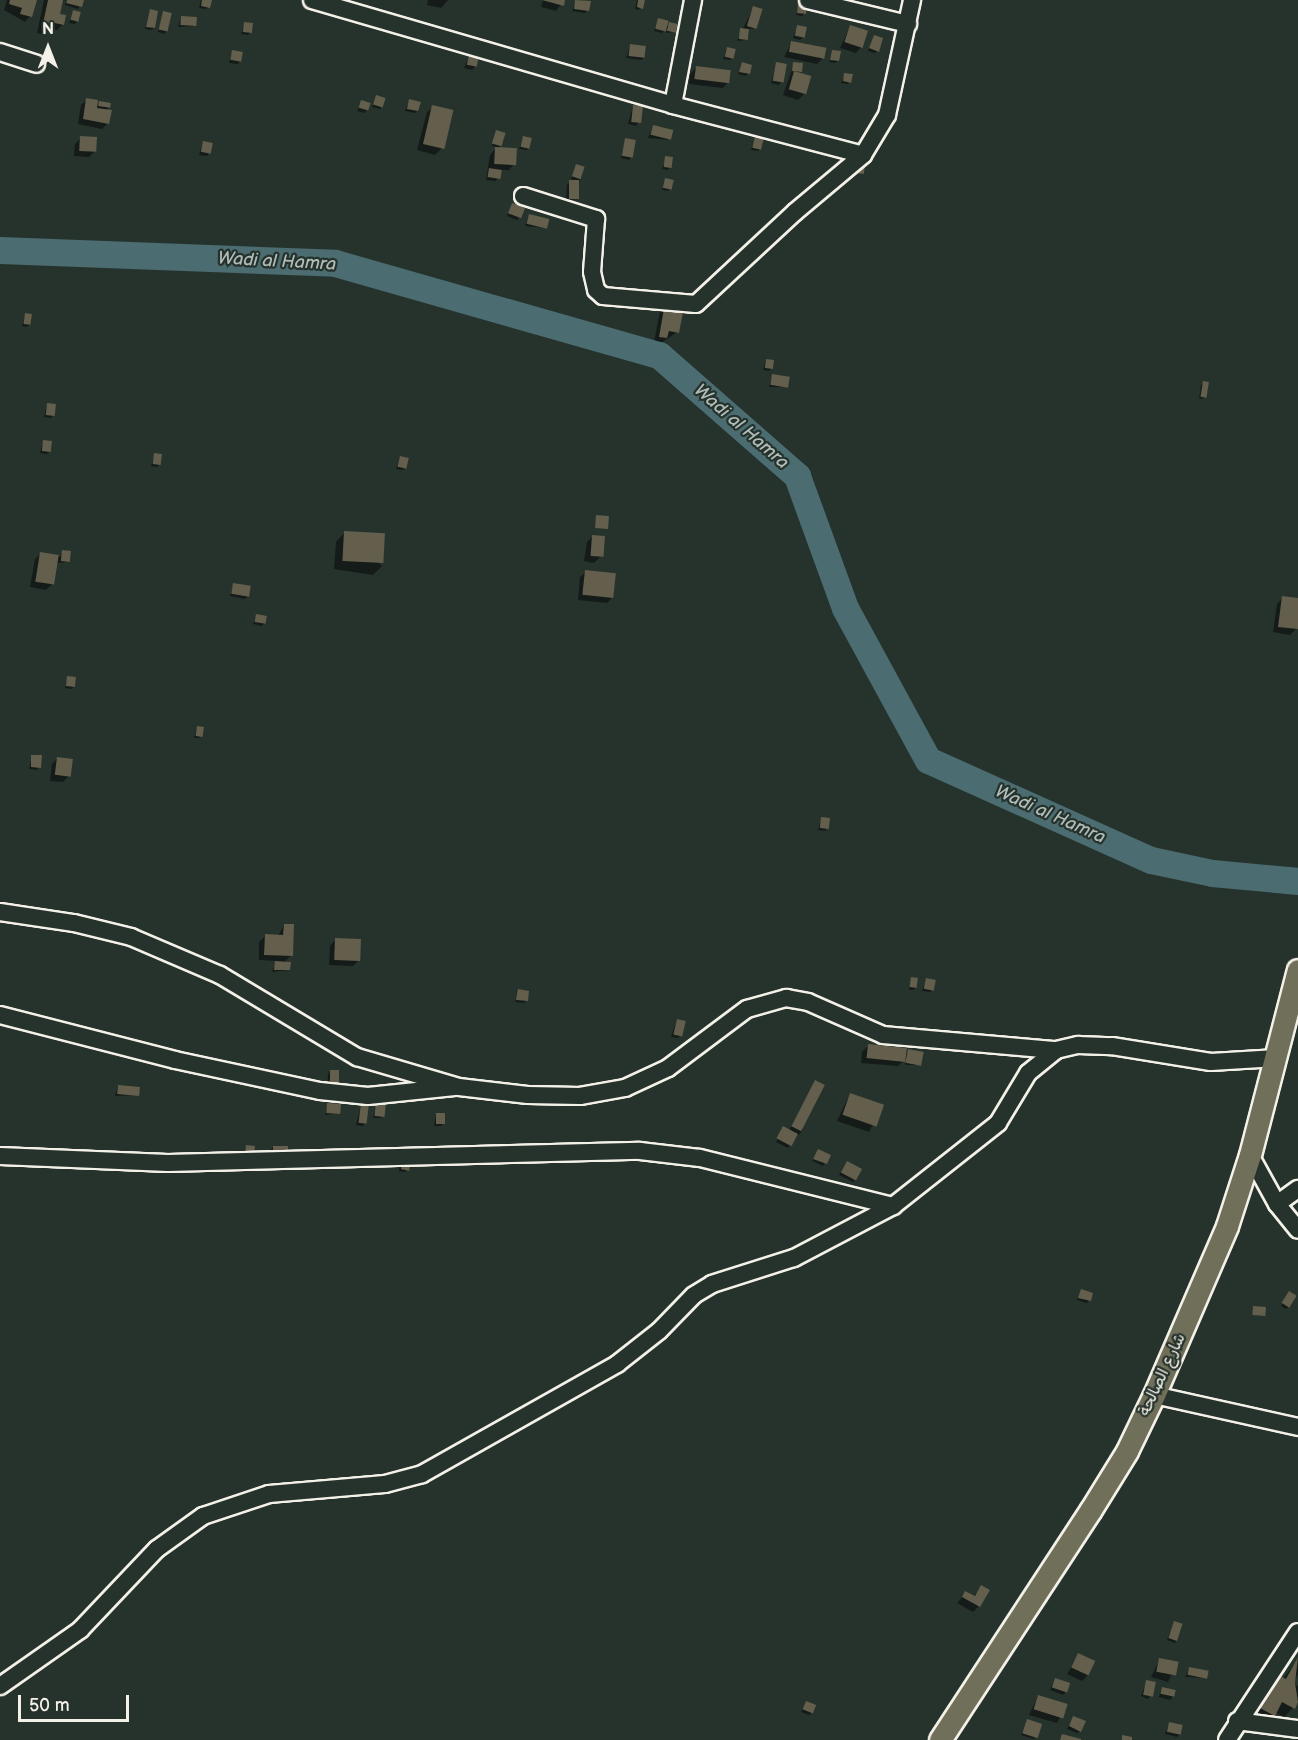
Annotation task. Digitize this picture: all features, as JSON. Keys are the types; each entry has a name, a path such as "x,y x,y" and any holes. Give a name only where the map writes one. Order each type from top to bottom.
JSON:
{"main road":[{"name":"شارع الصالحة","path":"940,1740 1127,1451 1154,1395 1199,1298 1250,1155 1298,970"}],"street":[{"path":"312,0 674,105 863,155"},
{"path":"674,105 693,0"},
{"path":"808,0 908,24"},
{"path":"523,196 596,219 592,272 597,290 603,296 696,304 795,212 863,155 887,115 912,0"},
{"path":"0,52 36,64"},
{"path":"0,912 74,923 131,937 220,975 357,1057 459,1087 528,1095 580,1096 624,1088 668,1068 747,1009 786,998 808,1002 883,1035 1056,1050 1078,1045 1112,1046 1211,1062 1277,1058"},
{"path":"0,1015 175,1060 320,1091 368,1096 459,1087"},
{"path":"0,1686 80,1630 157,1549 203,1516 269,1494 385,1484 423,1474 617,1364 653,1336 694,1295 712,1284 794,1258 893,1206 998,1123 1028,1073 1056,1050"},
{"path":"0,1156 168,1163 640,1151 700,1158 893,1206"},
{"path":"1250,1155 1277,1204 1298,1230"},
{"path":"1277,1204 1298,1189"},
{"path":"1154,1395 1298,1427"},
{"path":"1227,1740 1237,1721 1298,1632"},
{"path":"1237,1721 1298,1729"}],"building":[{"path":"10,0 37,0 32,17 20,14 22,8 9,4"},
{"path":"48,0 63,0 60,14 66,15 64,25 50,22 48,29 42,28"},
{"path":"67,0 84,0 82,7 66,3"},
{"path":"202,0 212,0 210,8 201,6"},
{"path":"542,0 565,0 564,6"},
{"path":"575,0 591,1 589,11 574,9"},
{"path":"638,0 645,0 643,9 637,7"},
{"path":"798,3 807,4 806,14 797,13"},
{"path":"753,6 763,9 756,29 747,26"},
{"path":"150,9 158,11 155,28 146,27"},
{"path":"73,10 81,12 78,22 71,20"},
{"path":"163,11 172,13 167,32 159,30"},
{"path":"181,16 197,17 196,26 180,25"},
{"path":"658,18 669,21 666,31 655,29"},
{"path":"244,22 253,23 252,33 243,32"},
{"path":"669,22 678,24 676,33 667,31"},
{"path":"797,25 807,27 805,38 795,36"},
{"path":"850,25 868,31 863,48 844,42"},
{"path":"740,28 749,29 748,40 739,39"},
{"path":"874,35 883,38 879,52 869,48"},
{"path":"791,41 826,48 824,59 789,52"},
{"path":"630,44 646,46 644,58 629,56"},
{"path":"727,47 736,49 734,59 725,57"},
{"path":"232,50 243,52 241,62 230,60"},
{"path":"832,50 841,51 839,61 830,60"},
{"path":"469,54 479,56 477,67 467,65"},
{"path":"742,62 752,65 750,74 739,72"},
{"path":"776,62 787,64 784,83 773,81"},
{"path":"793,62 803,63 802,72 792,71"},
{"path":"696,66 731,70 729,83 694,79"},
{"path":"794,71 811,76 806,94 789,89"},
{"path":"844,73 853,74 851,83 843,81"},
{"path":"376,95 386,98 383,107 373,105"},
{"path":"86,98 98,100 97,108 112,110 109,124 83,119"},
{"path":"409,99 421,102 418,111 407,109"},
{"path":"361,100 371,103 368,111 359,108"},
{"path":"99,101 111,103 110,108 98,106"},
{"path":"432,105 453,110 444,149 423,144"},
{"path":"633,105 643,106 641,123 631,122"},
{"path":"653,125 673,130 671,140 651,135"},
{"path":"496,130 506,133 501,146 492,143"},
{"path":"80,136 97,137 96,152 79,151"},
{"path":"523,136 532,138 529,149 521,147"},
{"path":"755,136 764,138 761,150 752,148"},
{"path":"625,138 636,140 633,158 622,156"},
{"path":"203,141 213,143 211,154 201,152"},
{"path":"495,147 517,148 516,165 494,164"},
{"path":"665,156 673,157 672,168 664,167"},
{"path":"576,164 585,167 581,179 572,176"},
{"path":"857,164 865,165 864,174 856,173"},
{"path":"489,168 502,170 500,179 488,177"},
{"path":"665,178 674,180 672,190 663,188"},
{"path":"569,180 579,180 579,199 569,199"},
{"path":"512,203 525,208 521,218 508,213"},
{"path":"529,214 549,219 547,229 527,224"},
{"path":"665,303 684,307 679,333 669,331 667,338 659,337"},
{"path":"25,313 32,314 30,325 23,324"},
{"path":"766,359 774,360 773,369 765,368"},
{"path":"772,374 790,377 788,388 770,385"},
{"path":"1203,381 1209,382 1206,398 1200,397"},
{"path":"47,403 56,404 55,416 46,415"},
{"path":"43,440 52,441 51,452 42,451"},
{"path":"154,453 162,454 161,465 153,464"},
{"path":"400,456 409,458 406,469 398,467"},
{"path":"596,515 609,516 608,529 595,528"},
{"path":"344,531 385,533 383,563 342,561"},
{"path":"592,535 605,536 604,557 591,556"},
{"path":"62,550 71,551 70,562 61,561"},
{"path":"40,552 59,555 54,585 35,582"},
{"path":"585,570 616,573 613,598 582,595"},
{"path":"233,583 251,586 249,597 231,594"},
{"path":"1282,596 1298,598 1298,629 1278,627"},
{"path":"256,614 267,616 265,624 255,622"},
{"path":"67,676 76,677 75,687 66,686"},
{"path":"197,726 204,727 203,737 196,736"},
{"path":"31,755 42,755 41,768 31,767"},
{"path":"57,757 73,759 71,777 55,775"},
{"path":"821,817 830,818 829,829 820,828"},
{"path":"284,924 294,924 293,956 264,955 265,934 283,935"},
{"path":"335,938 361,939 360,961 334,960"},
{"path":"275,961 291,962 290,970 274,970"},
{"path":"911,977 918,978 917,988 910,987"},
{"path":"926,978 936,980 934,991 924,989"},
{"path":"518,989 529,991 528,1001 516,1000"},
{"path":"677,1019 686,1021 682,1037 673,1035"},
{"path":"868,1044 907,1048 905,1062 867,1058"},
{"path":"908,1049 924,1052 921,1066 905,1063"},
{"path":"330,1070 339,1070 339,1090 330,1090"},
{"path":"815,1080 825,1085 801,1131 791,1126"},
{"path":"118,1085 140,1087 139,1096 117,1094"},
{"path":"850,1093 884,1105 877,1126 843,1115"},
{"path":"376,1102 386,1103 384,1117 375,1116"},
{"path":"327,1103 341,1104 340,1114 326,1113"},
{"path":"361,1103 369,1104 367,1124 359,1123"},
{"path":"436,1113 445,1113 445,1124 436,1124"},
{"path":"783,1126 798,1134 791,1146 776,1138"},
{"path":"246,1145 255,1146 254,1159 245,1158"},
{"path":"273,1146 288,1146 288,1165 273,1165"},
{"path":"818,1149 831,1155 827,1164 813,1159"},
{"path":"403,1153 412,1154 409,1171 401,1169"},
{"path":"847,1161 862,1169 856,1180 841,1172"},
{"path":"1081,1289 1093,1293 1091,1301 1078,1298"},
{"path":"1289,1291 1297,1296 1289,1308 1282,1303"},
{"path":"1253,1306 1266,1307 1265,1316 1252,1315"},
{"path":"981,1585 990,1590 980,1607 962,1597 965,1591 975,1596"},
{"path":"1174,1621 1183,1624 1177,1641 1168,1638"},
{"path":"1078,1653 1095,1661 1088,1676 1071,1668"},
{"path":"1298,1657 1295,1683 1298,1702 1295,1709 1282,1702 1275,1716 1260,1708 1278,1675 1286,1679"},
{"path":"1159,1658 1179,1662 1176,1676 1156,1672"},
{"path":"1189,1667 1209,1671 1207,1679 1187,1675"},
{"path":"1055,1678 1070,1683 1067,1692 1052,1688"},
{"path":"1146,1680 1156,1682 1153,1697 1143,1695"},
{"path":"1162,1687 1176,1690 1174,1697 1161,1694"},
{"path":"1038,1695 1068,1704 1063,1718 1034,1709"},
{"path":"806,1701 816,1705 813,1713 803,1709"},
{"path":"1073,1716 1086,1721 1081,1732 1069,1726"},
{"path":"1027,1719 1042,1724 1038,1738 1022,1733"},
{"path":"1169,1722 1183,1725 1181,1735 1167,1732"},
{"path":"1062,1734 1081,1739 1081,1740 1060,1740"},
{"path":"1122,1735 1132,1737 1132,1740 1122,1740"}],"waterway":[{"name":"Wadi al Hamra","path":"0,250 335,263 659,355 797,476 845,608 928,760 1151,860 1212,873 1298,881"}]}
